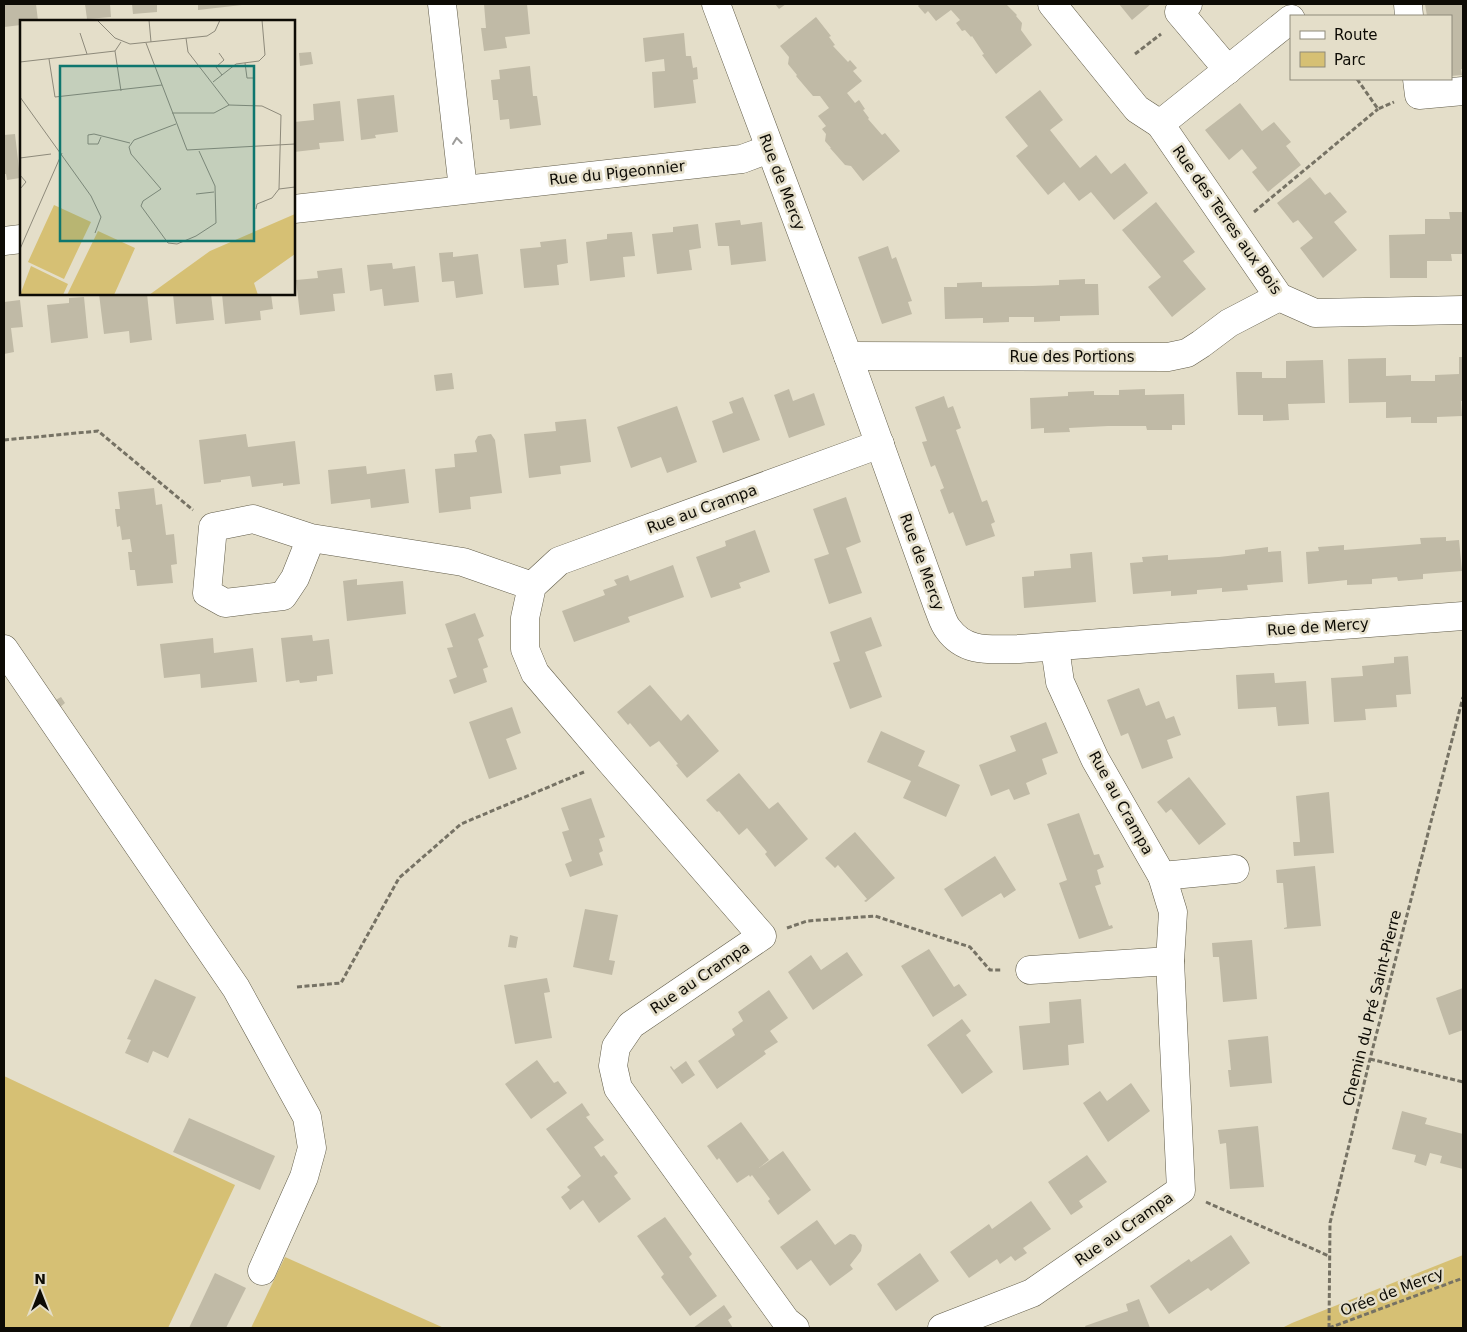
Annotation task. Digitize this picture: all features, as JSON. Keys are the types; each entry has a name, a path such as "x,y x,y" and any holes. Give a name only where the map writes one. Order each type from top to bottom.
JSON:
{"street":[{"path":"442,4 463,189"},
{"name":"Rue de Mercy","path":"716,4 848,356 947,628 959,640 977,649 1055,648 1463,616"},
{"name":"Rue des Terres aux Bois","path":"1052,4 1137,110 1160,124 1279,297 1314,313 1463,310"},
{"path":"1188,4 1178,12 1228,70"},
{"path":"1295,15 1309,4"},
{"path":"1160,124 1290,20"},
{"path":"1418,87 1463,91"},
{"name":"Rue du Pigeonnier","path":"295,208 742,159 769,149"},
{"path":"4,241 20,239"},
{"name":"Rue des Portions","path":"848,356 1168,357 1187,353 1229,323 1279,297"},
{"name":"Rue au Crampa","path":"795,1328 786,1321 618,1088 613,1066 616,1047 631,1024 762,936 535,673 525,649 525,618 532,586 559,561 880,444"},
{"path":"311,538 295,578 283,596 225,603 207,593 213,527 253,519 311,538 463,562 532,586"},
{"name":"Rue au Crampa","path":"942,1328 1032,1293 1181,1190 1170,961 1173,912 1162,876 1095,760 1060,682 1055,648"},
{"path":"6,662 236,988 307,1117 312,1148 304,1177 262,1271"},
{"path":"1162,876 1235,870"},
{"path":"1030,970 1170,961"}],"path":[{"path":"1358,80 1378,109"},
{"path":"1233,230 1378,109 1402,98 1418,87"},
{"path":"4,440 98,431 213,527"},
{"name":"Chemin du Pré Saint-Pierre","path":"1329,1328 1330,1223 1463,697"},
{"path":"297,987 341,983 399,878 461,824 610,761"},
{"path":"762,936 807,922 876,916 970,948 990,970 1030,970"},
{"path":"1370,1059 1463,1082"},
{"path":"1181,1190 1329,1256"},
{"name":"Orée de Mercy","path":"1329,1328 1463,1278"}],"green space":[{"path":"4,1076 235,1185 168,1328 4,1328"},
{"path":"1463,1255 1463,1328 1282,1328 1292,1323"},
{"path":"285,1257 444,1328 251,1328"}],"building":[{"path":"4,4 36,4 38,20 20,20 20,25 4,27"},
{"path":"85,4 110,4 111,17 87,19"},
{"path":"132,4 157,4 157,12 133,14"},
{"path":"198,4 242,4 242,5 198,10"},
{"path":"484,4 527,4 530,34 505,37 507,48 484,51 481,28 486,28"},
{"path":"775,4 786,4 779,9"},
{"path":"920,4 1006,4 1017,15 1022,23 1021,30 1032,45 996,74 982,55 984,54 972,36 965,30 962,31 956,23 960,20 951,10 936,21 928,11 925,14 918,6"},
{"path":"1119,4 1151,4 1132,20"},
{"path":"1425,4 1462,4 1462,75 1452,76 1452,15 1427,15"},
{"path":"816,17 831,36 829,37 835,45 833,46 848,62 850,60 857,68 853,71 862,81 847,93 855,103 859,100 865,109 863,110 868,119 882,135 885,133 900,151 863,181 851,166 845,165 825,141 826,134 822,129 826,126 818,116 829,108 820,96 813,96 796,76 788,64 789,57 780,46"},
{"path":"684,33 686,56 691,56 693,68 697,67 698,79 693,80 696,103 654,108 652,72 665,71 664,59 645,62 643,38"},
{"path":"311,52 313,64 300,66 299,53"},
{"path":"530,66 533,96 537,96 541,125 510,129 509,119 500,120 498,100 493,100 491,80 500,79 499,70"},
{"path":"1040,90 1063,120 1050,130 1080,168 1096,155 1111,174 1125,163 1148,193 1114,220 1091,192 1079,201 1064,182 1048,195 1016,156 1028,146 1005,117"},
{"path":"394,95 398,132 375,135 376,138 361,140 357,99"},
{"path":"340,101 344,141 319,143 320,149 295,152 295,122 314,120 313,104"},
{"path":"1240,103 1262,131 1274,122 1291,142 1286,146 1301,165 1268,192 1252,172 1257,168 1242,149 1229,160 1205,130"},
{"path":"15,134 20,178 7,180 6,174 4,174 4,135"},
{"path":"1310,177 1325,195 1330,192 1347,212 1334,222 1357,250 1323,278 1300,248 1313,238 1298,220 1293,223 1277,203"},
{"path":"1156,202 1195,252 1183,261 1206,289 1172,317 1148,287 1161,277 1122,230"},
{"path":"1449,212 1463,212 1463,254 1451,254 1452,261 1427,261 1427,278 1390,278 1389,235 1425,234 1425,219 1450,219"},
{"path":"740,220 741,225 762,222 766,261 731,265 729,246 718,246 715,223"},
{"path":"698,224 701,248 689,250 692,270 657,274 652,234 673,232 673,227"},
{"path":"632,232 635,256 623,257 625,277 590,281 586,242 607,239 607,234"},
{"path":"566,239 568,263 557,265 559,285 524,288 520,249 541,247 540,242"},
{"path":"888,246 892,259 896,257 912,301 908,302 912,314 882,324 858,257"},
{"path":"453,252 453,257 478,254 483,294 456,298 454,281 442,282 439,253"},
{"path":"392,263 393,269 415,266 419,302 384,306 382,289 370,291 367,265"},
{"path":"342,268 345,293 333,294 335,311 300,315 296,280 318,278 317,271"},
{"path":"1085,279 1085,284 1098,284 1099,315 1060,316 1060,321 1034,322 1034,317 1009,317 1009,322 983,323 983,318 945,319 944,287 957,287 957,283 982,282 982,287 1033,286 1059,285 1059,280"},
{"path":"99,295 147,295 152,340 130,343 129,331 104,334"},
{"path":"173,295 211,295 214,320 176,324"},
{"path":"222,295 271,295 273,309 260,311 261,320 225,324"},
{"path":"84,297 88,338 51,343 47,305 69,303 69,298"},
{"path":"20,300 23,327 11,328 14,352 4,354 4,302"},
{"path":"1459,357 1463,357 1462,416 1437,417 1437,423 1411,423 1411,417 1386,418 1386,402 1349,403 1348,359 1386,358 1386,376 1411,375 1411,381 1435,381 1435,375 1459,374"},
{"path":"1323,360 1325,403 1288,404 1289,420 1263,421 1263,415 1238,415 1236,372 1262,372 1262,378 1286,378 1286,361"},
{"path":"452,373 454,389 436,391 434,375"},
{"path":"789,389 793,401 814,393 825,425 789,438 774,395"},
{"path":"1145,389 1145,395 1184,394 1185,425 1172,425 1172,430 1147,430 1146,426 1108,426 1069,428 1070,432 1044,433 1044,428 1031,429 1030,398 1068,396 1068,392 1094,391 1094,395 1119,395 1119,390"},
{"path":"944,396 948,408 953,406 961,428 956,430 982,502 987,500 995,522 991,524 995,536 966,546 953,512 949,514 940,490 944,488 935,465 931,467 922,442 927,441 915,407"},
{"path":"743,397 760,440 723,453 712,421 733,413 729,402"},
{"path":"677,406 697,462 667,473 661,457 631,468 617,427"},
{"path":"586,419 591,462 560,466 561,474 529,478 524,434 556,431 555,422"},
{"path":"246,434 248,447 295,441 300,484 283,486 283,483 252,487 250,476 204,484 199,440"},
{"path":"491,434 495,440 502,493 470,497 471,509 439,513 435,469 455,467 454,454 477,452 475,441 478,436"},
{"path":"366,466 367,474 405,469 409,503 371,508 370,499 331,504 328,470"},
{"path":"154,488 156,505 162,504 166,535 174,534 177,564 171,565 173,583 137,586 135,570 130,570 128,552 132,552 130,539 122,540 120,526 117,527 115,509 120,509 118,492"},
{"path":"846,497 861,542 846,548 862,593 829,604 814,559 829,554 813,509"},
{"path":"755,530 770,572 739,583 741,588 711,598 696,557 726,546 725,541"},
{"path":"1446,537 1446,541 1459,540 1462,571 1423,574 1423,579 1398,581 1397,577 1372,579 1372,584 1347,585 1347,580 1308,584 1306,552 1319,551 1318,547 1344,545 1344,550 1370,548 1421,544 1420,538"},
{"path":"1268,547 1268,552 1281,551 1283,582 1247,585 1248,590 1222,592 1222,588 1197,590 1197,594 1171,596 1171,591 1133,594 1130,563 1143,562 1142,557 1168,555 1168,560 1219,557 1245,554 1245,550"},
{"path":"1092,552 1096,602 1024,608 1022,577 1034,576 1034,571 1071,568 1070,554"},
{"path":"673,565 684,597 628,617 630,622 574,642 562,611 605,595 603,590 617,585 614,580 628,575 630,581"},
{"path":"357,579 357,585 403,581 406,614 347,621 343,581"},
{"path":"475,613 484,636 478,639 488,667 483,669 487,682 454,694 449,680 457,677 447,648 453,647 445,624"},
{"path":"871,617 882,646 865,652 882,697 850,709 833,663 840,661 830,632"},
{"path":"312,635 313,641 329,639 333,674 317,676 317,681 300,683 299,680 286,682 281,638"},
{"path":"213,638 214,653 253,648 257,682 201,688 200,674 164,678 160,644"},
{"path":"1408,656 1411,694 1396,695 1397,707 1365,709 1366,720 1334,722 1331,678 1363,676 1362,666 1394,663 1394,657"},
{"path":"1274,673 1275,683 1306,681 1309,724 1278,726 1276,707 1238,709 1236,675"},
{"path":"650,685 681,721 688,714 719,751 687,778 659,741 650,747 630,723 628,725 617,712"},
{"path":"1139,688 1146,706 1159,701 1166,719 1174,716 1181,735 1167,740 1173,758 1142,769 1128,733 1121,736 1107,700"},
{"path":"61,697 65,703 59,708 54,701"},
{"path":"512,707 521,733 506,739 517,769 489,779 469,722"},
{"path":"1046,722 1058,753 1042,759 1047,774 1026,783 1030,794 1014,800 1009,789 991,796 979,765 1016,751 1010,736"},
{"path":"881,731 925,751 918,766 960,785 946,817 903,798 911,781 867,762"},
{"path":"739,773 769,809 778,802 808,839 775,867 765,854 767,852 747,828 739,835 719,811 717,812 706,800"},
{"path":"1189,777 1226,824 1199,845 1171,809 1166,813 1157,802"},
{"path":"1329,792 1334,853 1294,856 1293,842 1300,842 1296,796"},
{"path":"591,798 605,837 599,839 603,851 599,853 603,865 570,877 565,864 572,861 562,832 569,830 561,808"},
{"path":"1079,813 1094,855 1099,854 1104,867 1097,870 1101,884 1095,886 1109,926 1112,925 1113,928 1079,939 1059,883 1067,880 1047,824"},
{"path":"855,832 895,878 866,902 864,901 867,899 838,865 835,868 825,858"},
{"path":"995,856 1016,890 1004,898 1001,893 962,917 944,889"},
{"path":"1315,866 1321,926 1284,929 1287,927 1283,883 1277,883 1276,870"},
{"path":"585,909 618,915 609,960 615,961 612,975 573,967"},
{"path":"510,935 518,937 516,948 508,947"},
{"path":"1252,940 1257,999 1223,1002 1219,957 1213,957 1212,943"},
{"path":"929,949 954,987 959,984 967,995 933,1017 901,966"},
{"path":"847,952 863,975 813,1010 788,972 811,955 821,970"},
{"path":"547,978 550,992 544,993 552,1038 515,1044 504,985"},
{"path":"155,979 196,997 168,1058 153,1051 148,1063 125,1053 131,1040 127,1039"},
{"path":"1463,988 1463,1030 1449,1035 1436,998"},
{"path":"769,990 788,1018 770,1031 778,1042 764,1051 766,1054 717,1089 698,1061 735,1035 732,1029 743,1021 738,1012"},
{"path":"1081,999 1084,1043 1068,1045 1069,1065 1023,1070 1019,1026 1050,1023 1049,1002"},
{"path":"962,1019 971,1031 966,1035 993,1072 962,1094 927,1045"},
{"path":"1268,1036 1272,1083 1230,1087 1228,1070 1231,1070 1228,1040"},
{"path":"537,1060 554,1083 558,1081 567,1093 531,1119 505,1084"},
{"path":"686,1061 695,1075 682,1084 670,1067 674,1070"},
{"path":"1131,1083 1150,1111 1108,1142 1083,1103 1100,1091 1107,1101"},
{"path":"582,1103 590,1115 586,1117 604,1140 594,1147 601,1157 604,1155 618,1173 614,1176 631,1199 599,1223 583,1200 570,1210 561,1197 570,1190 567,1187 581,1176 546,1129"},
{"path":"1402,1111 1427,1118 1425,1124 1463,1134 1463,1169 1440,1163 1442,1156 1430,1153 1426,1166 1414,1162 1416,1155 1392,1149"},
{"path":"189,1118 275,1156 260,1190 173,1152"},
{"path":"741,1122 769,1160 759,1168 783,1151 811,1190 778,1215 768,1201 770,1199 752,1175 737,1183 719,1158 717,1160 707,1146"},
{"path":"1258,1126 1264,1187 1230,1189 1226,1143 1220,1144 1218,1130"},
{"path":"1087,1155 1107,1182 1079,1201 1083,1207 1071,1215 1048,1182"},
{"path":"1031,1201 1051,1229 1023,1248 1027,1253 1015,1261 1011,1256 1000,1264 997,1259 969,1278 950,1252 989,1224 992,1229"},
{"path":"665,1217 692,1254 689,1257 717,1296 690,1316 661,1277 664,1274 637,1236"},
{"path":"817,1220 835,1245 850,1234 855,1235 862,1245 861,1251 850,1265 853,1269 830,1286 811,1260 797,1270 780,1247"},
{"path":"1231,1235 1250,1263 1211,1291 1208,1288 1169,1314 1150,1286 1189,1259 1191,1262"},
{"path":"920,1253 939,1281 896,1311 877,1284"},
{"path":"215,1273 246,1288 226,1328 189,1328"},
{"path":"1139,1299 1150,1328 1086,1328 1085,1326 1128,1311 1126,1304"},
{"path":"724,1305 732,1317 728,1320 733,1328 693,1328"}]}
